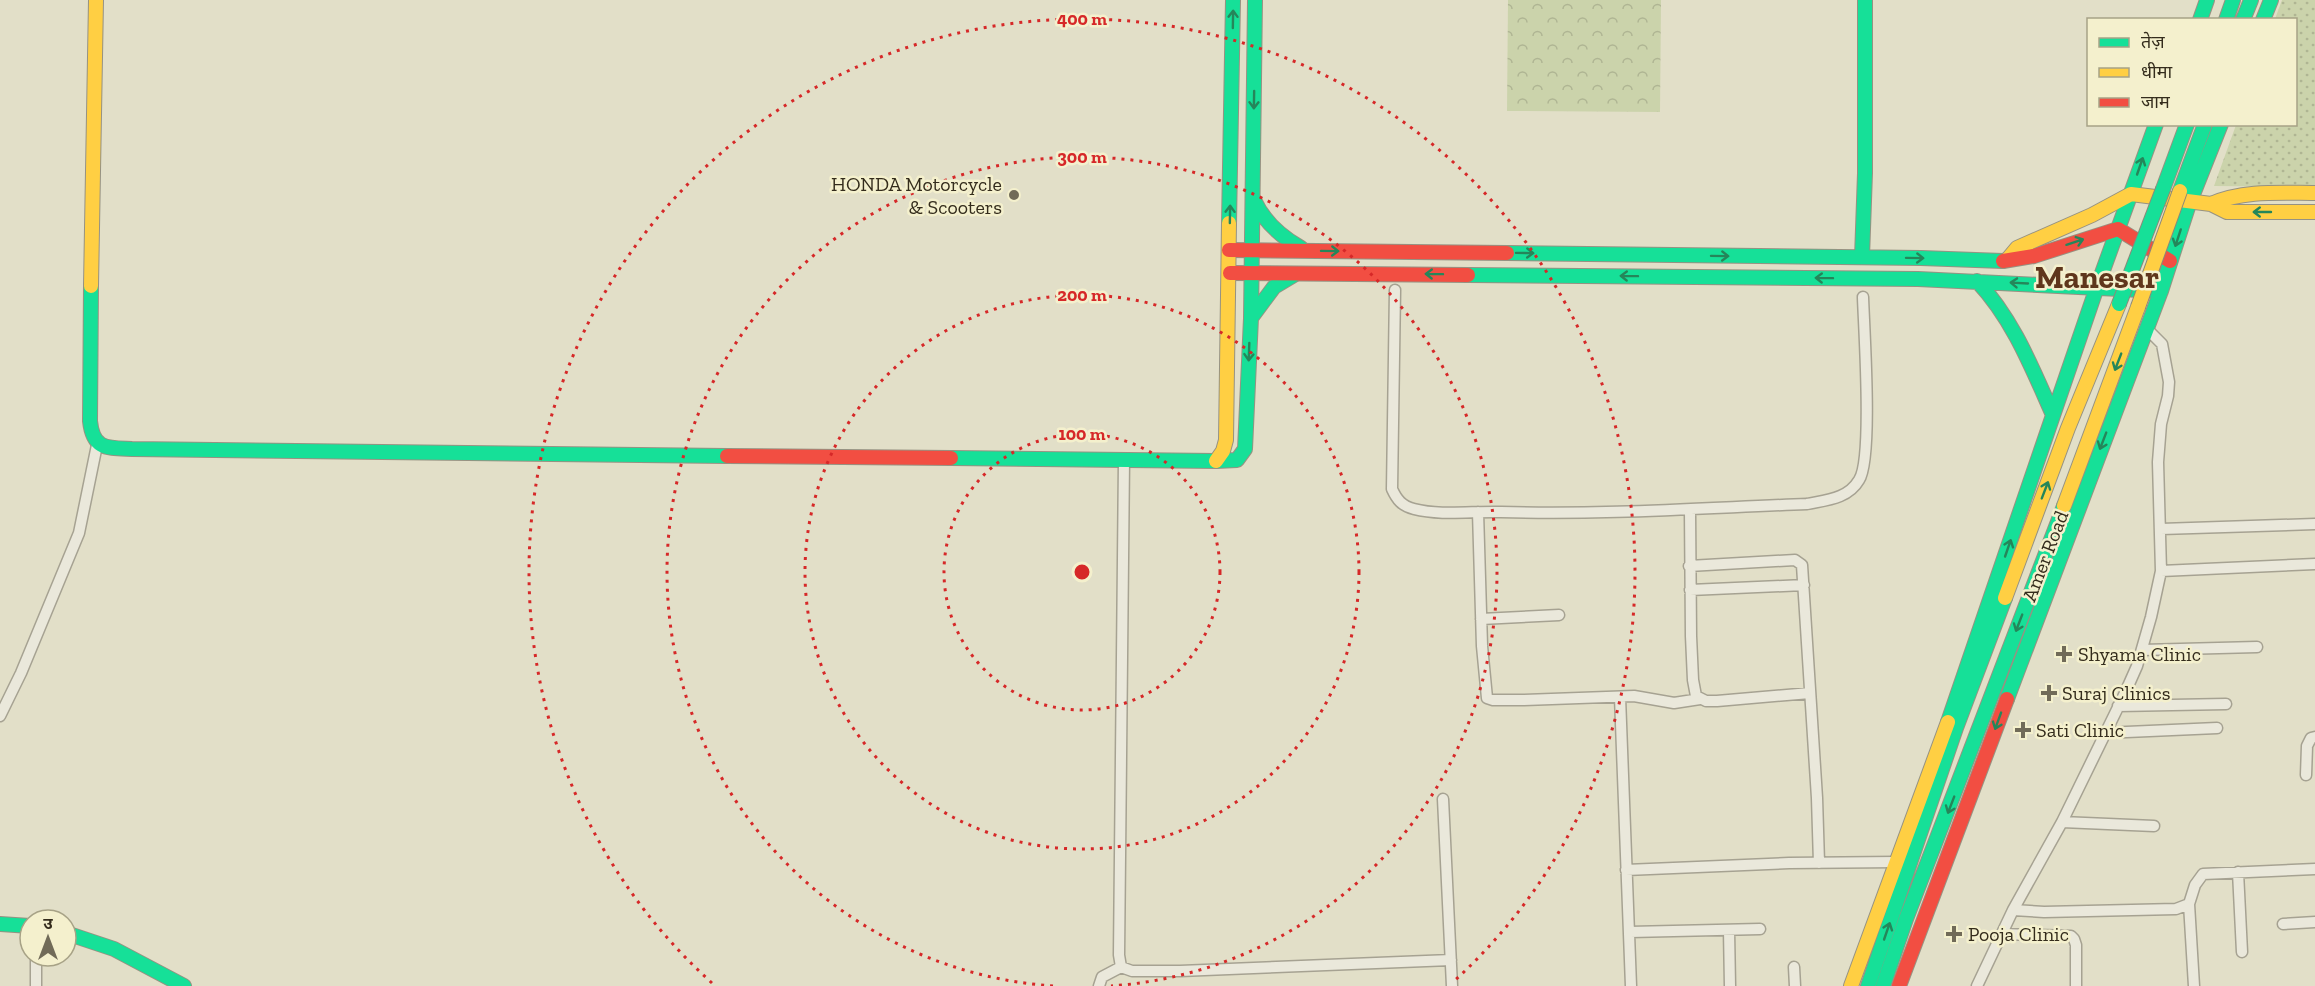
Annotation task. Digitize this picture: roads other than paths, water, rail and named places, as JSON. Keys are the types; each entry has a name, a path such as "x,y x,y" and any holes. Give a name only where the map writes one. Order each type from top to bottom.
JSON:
{"main road":[{"path":"96,0 89,408 92,438 97,445 132,449 1124,460 1237,460 1245,449 1251,318 1255,0"},
{"path":"1216,460 1223,451 1226,440 1233,0"},
{"path":"1862,257 1866,173 1865,0"},
{"path":"2200,18 2207,0"},
{"path":"2227,18 2233,0"},
{"path":"2244,18 2251,0"},
{"path":"2264,18 2271,0"},
{"path":"1851,986 1955,703 2097,287 2155,126"},
{"name":"Amer Road","path":"1868,986 1956,728 2068,428 2119,304 2186,126"},
{"name":"Amer Road","path":"1883,986 2204,126"},
{"path":"1899,986 2161,291 2190,202 2220,126"},
{"path":"2007,260 2017,248 2092,215 2131,194 2211,204 2227,212 2315,212"},
{"path":"2211,204 2222,198 2238,195 2315,194"},
{"path":"1252,195 1258,211 1271,226 1284,239 1304,250"},
{"path":"1229,250 2007,260 2034,256 2118,229 2170,261"},
{"path":"1388,252 1388,273"},
{"path":"1230,273 1977,281 2161,291"},
{"path":"1251,318 1270,291 1285,278 1299,273"},
{"path":"1977,281 1995,301 2012,329 2053,415"},
{"path":"1990,703 2018,667"},
{"path":"1955,703 1956,728"},
{"path":"1934,848 1949,852"},
{"path":"0,924 18,925"},
{"path":"78,937 114,949 184,986"}],"street":[{"path":"1395,290 1392,489 1397,501 1413,509 1478,512 1621,514 1807,504 1836,499 1850,491 1864,470 1866,425 1863,297"},
{"path":"1977,986 2013,910 2062,822 2132,678 2142,650 2162,571 2158,462 2169,382 2162,344 2146,328"},
{"path":"0,716 21,673 79,533 97,445"},
{"path":"1120,967 1124,460"},
{"path":"1690,511 1689,566 1693,680 1696,696 1700,699"},
{"path":"1478,512 1485,687 1486,698 1489,700 1645,696 1674,703 1700,699 1717,701 1810,693"},
{"path":"2161,529 2315,524"},
{"path":"1689,566 1795,560 1802,565 1819,863"},
{"path":"2162,571 2315,564"},
{"path":"1690,590 1804,585"},
{"path":"1482,619 1559,615"},
{"path":"2142,650 2257,647"},
{"path":"1620,697 1631,986"},
{"path":"2118,706 2226,704"},
{"path":"2104,733 2217,728"},
{"path":"2306,775 2307,746 2311,738 2315,737"},
{"path":"1443,799 1452,986"},
{"path":"2062,822 2154,826"},
{"path":"1626,870 1897,862"},
{"path":"2194,986 2189,904 2194,885 2203,874 2315,869"},
{"path":"2238,872 2242,952"},
{"path":"2013,910 2098,912 2176,909 2189,904"},
{"path":"2283,924 2315,922"},
{"path":"1630,932 1760,929"},
{"path":"1729,930 1730,986"},
{"path":"2002,934 2071,936 2076,945 2076,986"},
{"path":"1099,986 1102,977 1120,967 1132,971 1180,971 1451,960"},
{"path":"1794,967 1795,986"},
{"path":"36,968 36,986"}],"place":[{"name":"HONDA Motorcycle & Scooters","path":"1014,195"},
{"name":"Shyama Clinic","path":"2064,654"},
{"name":"Suraj Clinics","path":"2049,693"},
{"name":"Sati Clinic","path":"2023,730"},
{"name":"Pooja Clinic","path":"1954,934"}],"district":[{"name":"Manesar","path":"2097,277"}]}
